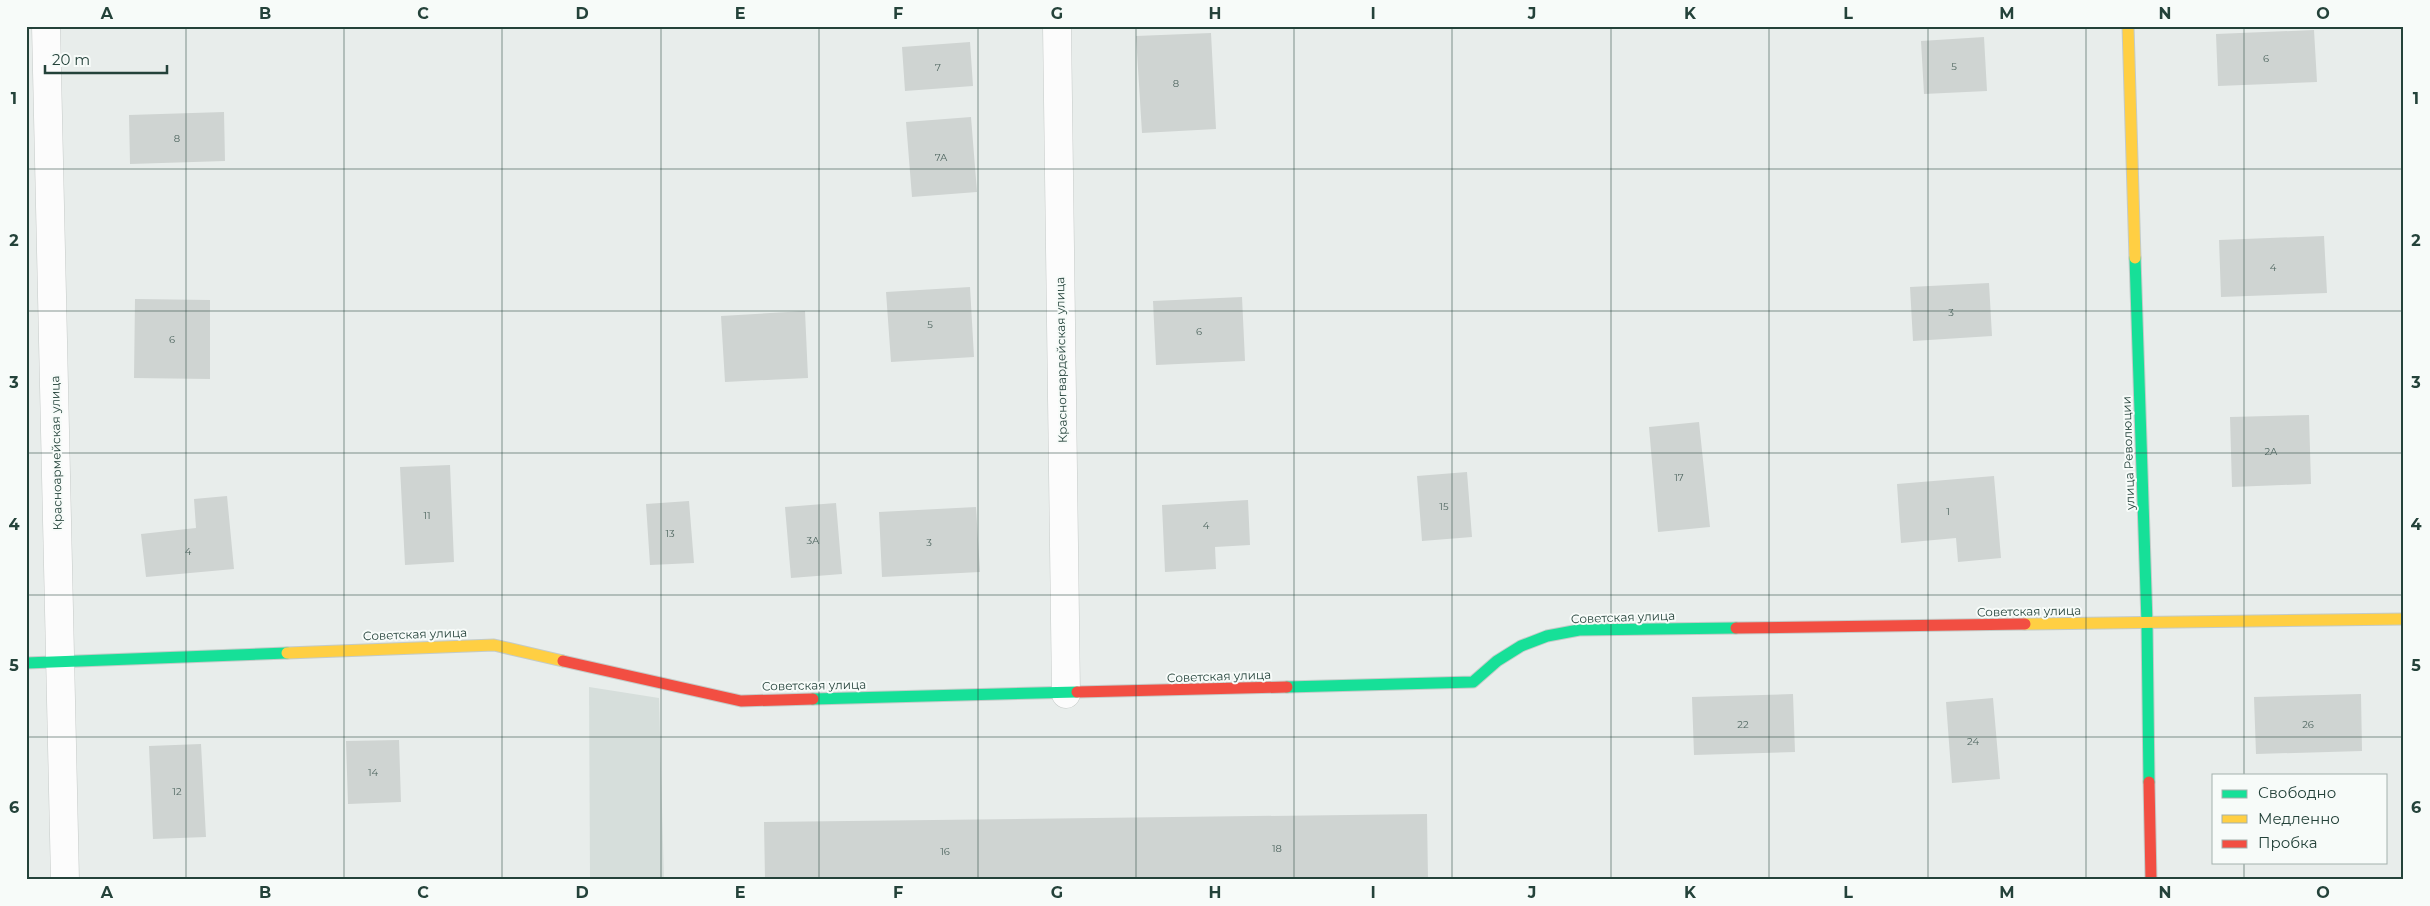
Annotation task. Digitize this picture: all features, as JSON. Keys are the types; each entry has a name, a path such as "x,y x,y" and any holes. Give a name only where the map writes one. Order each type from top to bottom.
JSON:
{"street":[{"name":"Красноармейская улица","path":"46,26 65,880"},
{"name":"Красногвардейская улица","path":"1057,26 1066,694"},
{"name":"улица Революции","path":"2128,26 2147,623 2151,880"},
{"name":"Советская улица","path":"26,663 494,645 740,701 1473,682 1492,662 1518,646 1550,634 1579,630 2404,619"}],"shaded area":[{"path":"589,687 659,698 664,880 590,880"}],"building":[{"path":"2314,30 2317,82 2218,86 2216,34"},
{"path":"1211,33 1216,129 1142,133 1136,36"},
{"path":"1984,37 1987,91 1924,94 1921,41"},
{"path":"970,42 973,86 905,91 902,47"},
{"path":"224,112 225,161 130,164 129,115"},
{"path":"971,117 977,192 912,197 906,122"},
{"path":"2324,236 2327,293 2221,297 2219,240"},
{"path":"1989,283 1992,336 1913,341 1910,287"},
{"path":"970,287 974,357 891,362 886,292"},
{"path":"1242,297 1245,361 1156,365 1153,301"},
{"path":"135,299 210,300 210,379 134,378"},
{"path":"805,311 808,378 725,382 721,316"},
{"path":"2309,415 2311,484 2232,487 2230,417"},
{"path":"1699,422 1710,527 1658,532 1649,427"},
{"path":"450,465 454,562 405,565 400,467"},
{"path":"1467,472 1472,537 1422,541 1417,476"},
{"path":"1994,476 2001,558 1958,562 1956,538 1901,543 1897,484"},
{"path":"227,496 234,569 146,577 141,534 196,528 194,499"},
{"path":"1248,500 1250,545 1215,547 1216,569 1165,572 1162,505"},
{"path":"689,501 694,563 650,565 646,504"},
{"path":"836,503 842,574 791,578 785,507"},
{"path":"976,507 980,572 882,577 879,512"},
{"path":"1793,694 1795,752 1694,755 1692,697"},
{"path":"2361,694 2362,751 2256,754 2254,697"},
{"path":"1993,698 2000,779 1952,783 1946,702"},
{"path":"399,740 401,802 348,804 346,741"},
{"path":"201,744 206,837 153,839 149,746"},
{"path":"1427,814 1428,880 765,880 764,822"}],"traffic: fast":[{"path":"2135,258 2147,623 2149,782"},
{"path":"1287,687 1473,682 1497,661 1521,646 1547,636 1579,630 1736,628"},
{"path":"26,663 287,653"},
{"path":"813,699 1077,692"}],"traffic: slow":[{"path":"2128,26 2135,258"},
{"path":"2025,624 2404,619"},
{"path":"287,653 494,645 563,661"}],"traffic: jam":[{"path":"1736,628 2025,624"},
{"path":"563,661 741,701 813,699"},
{"path":"1077,692 1287,687"},
{"path":"2149,782 2151,880"}]}
